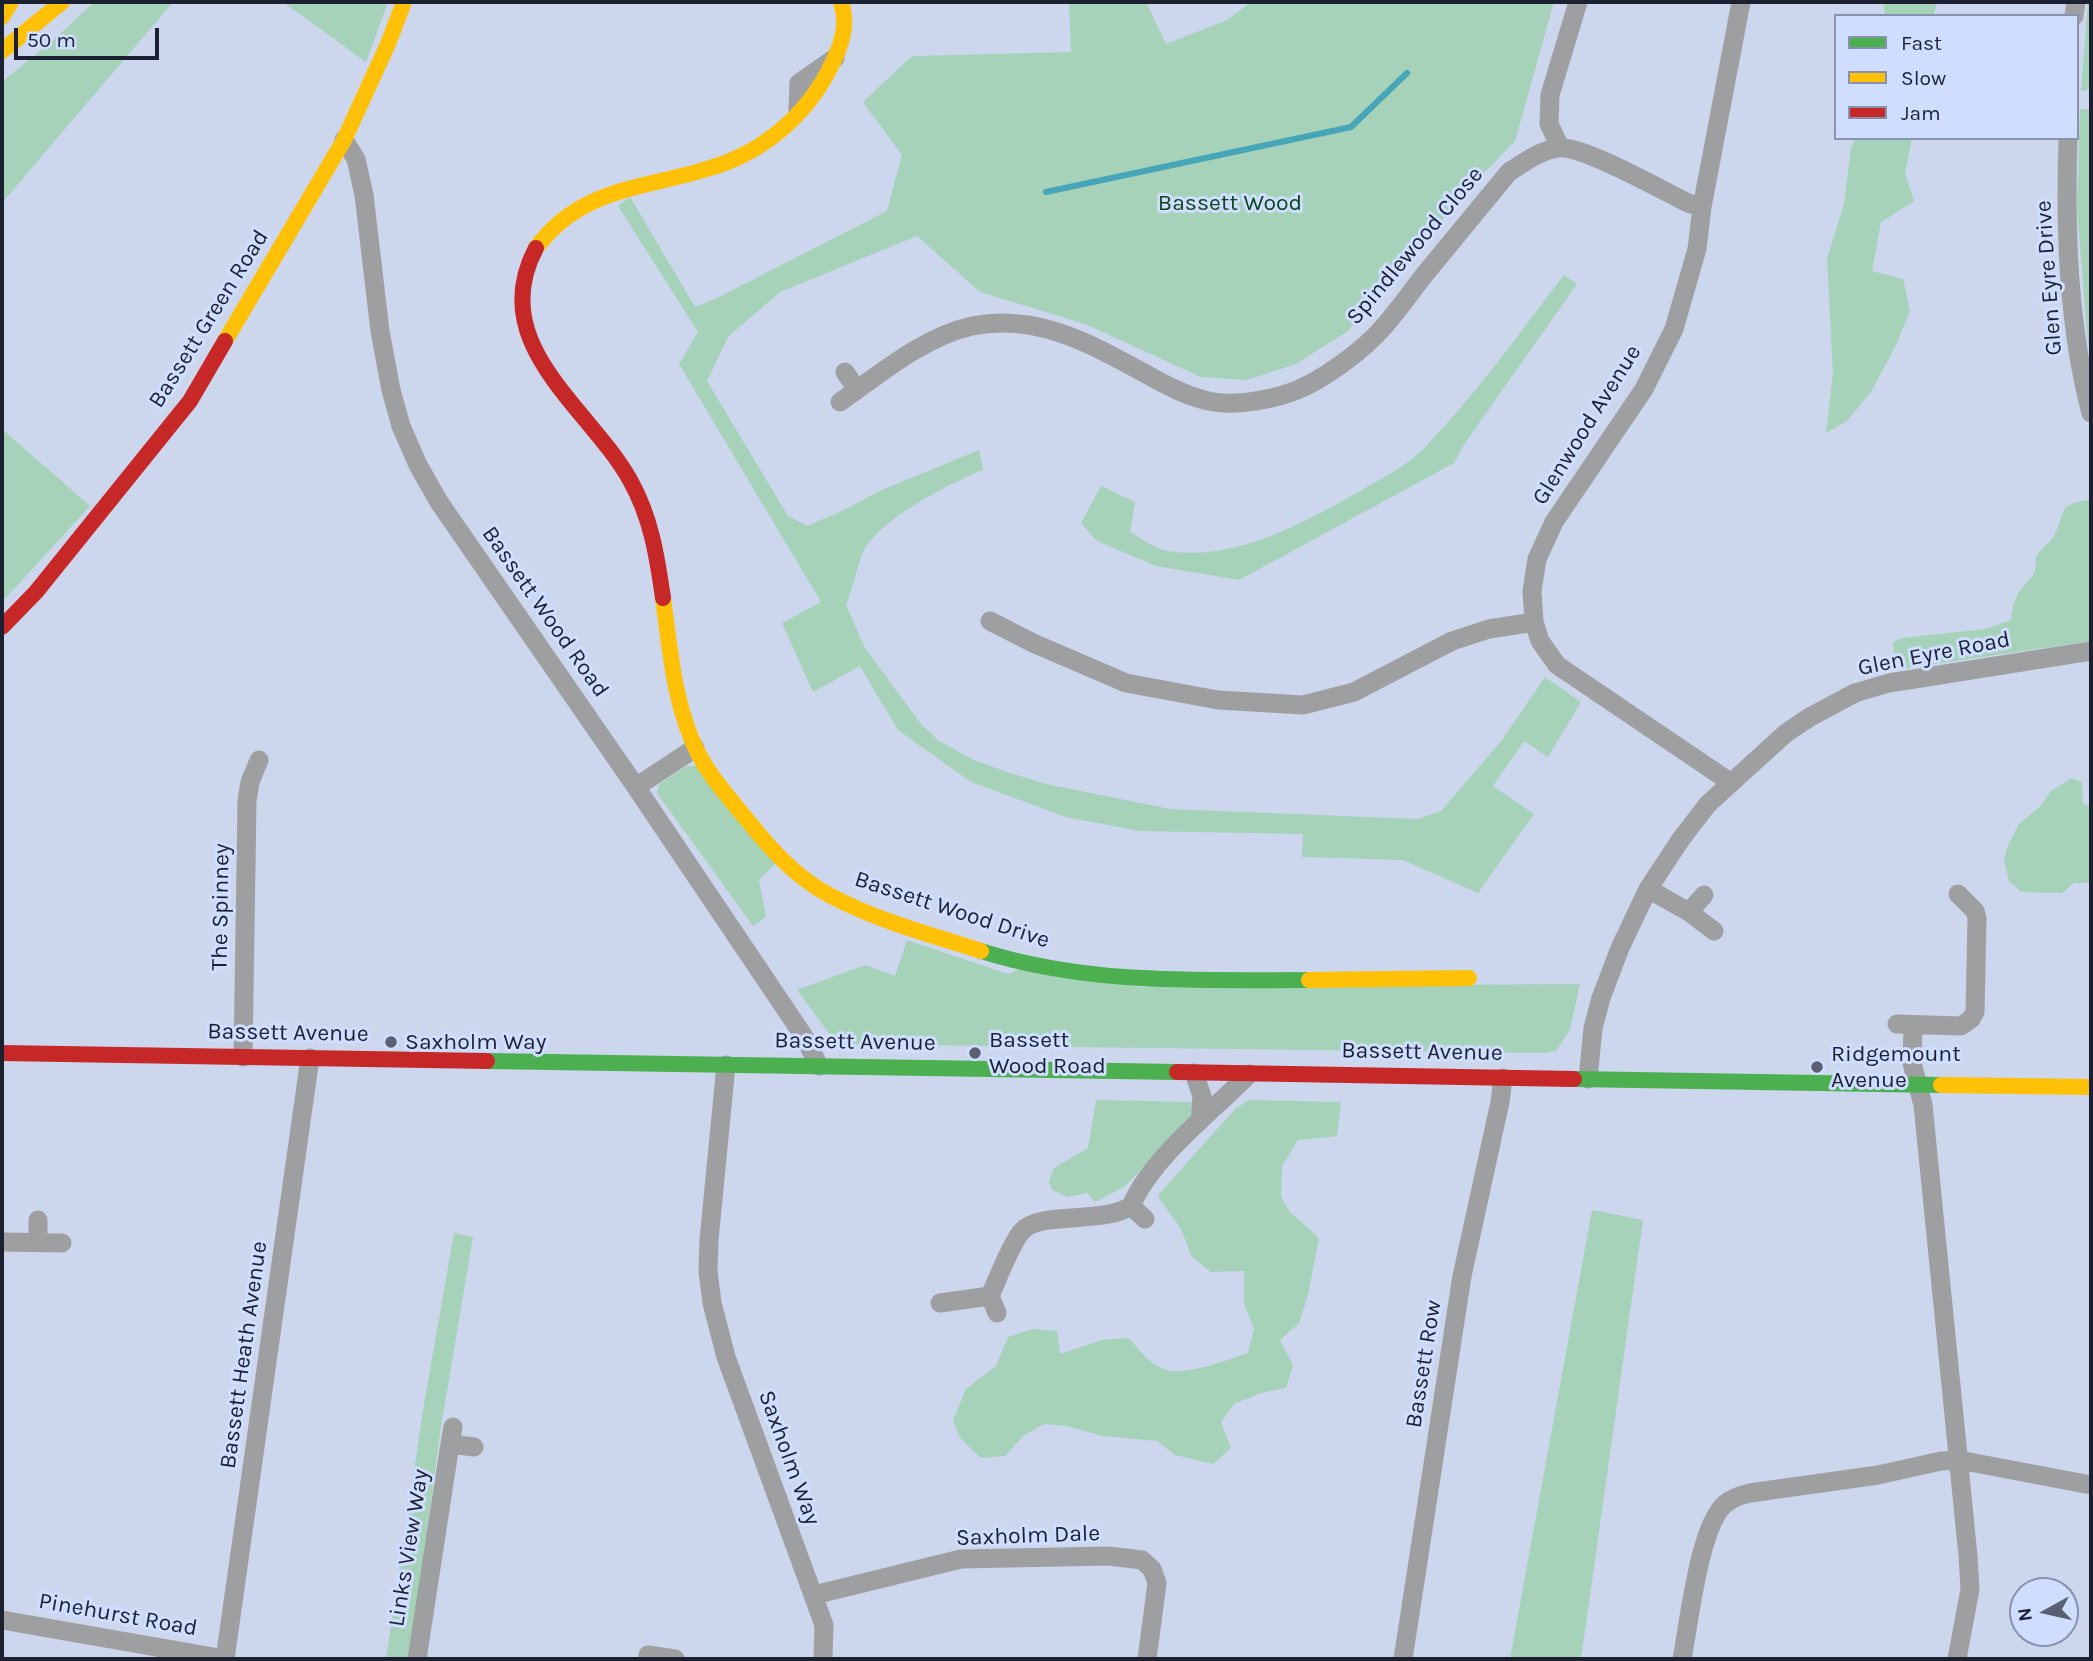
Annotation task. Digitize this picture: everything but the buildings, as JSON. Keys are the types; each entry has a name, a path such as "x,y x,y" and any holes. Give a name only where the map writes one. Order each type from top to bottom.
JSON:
{"main road":[{"path":"2,17 11,2"},
{"path":"2,51 62,2"},
{"name":"Bassett Green Road","path":"2,627 36,592 190,401 344,140 404,2"},
{"name":"Bassett Wood Drive","path":"835,58 845,31 849,6"},
{"name":"Bassett Wood Drive","path":"799,111 768,142 737,158 709,169 629,187 580,207 555,224 530,255 524,271 521,295 525,325 535,353 559,390 590,424 630,479 647,515 656,551 676,680 695,748 720,786 775,852 806,880 841,901 882,918 1035,966 1154,980 1469,978"},
{"name":"Bassett Avenue","path":"2,1054 2091,1087"}],"street":[{"path":"1578,2 1550,95 1549,124 1560,147 1581,152 1688,204 1702,207"},
{"name":"Glenwood Avenue","path":"1730,782 1558,666 1540,641 1534,622 1532,590 1538,558 1554,522 1644,389 1674,329 1697,248 1702,207 1741,2"},
{"name":"Bassett Wood Drive","path":"799,111 799,83 835,58"},
{"name":"Bassett Wood Road","path":"344,140 356,159 364,195 380,331 391,390 401,426 418,466 439,502 803,1035 820,1066"},
{"name":"Glen Eyre Drive","path":"2068,140 2067,198 2073,307 2083,384 2091,413"},
{"name":"Spindlewood Close","path":"840,402 911,354 949,334 996,324 1034,324 1055,330 1103,351 1174,389 1215,403 1256,401 1297,390 1338,366 1375,336 1509,172 1534,156 1560,147"},
{"path":"845,372 857,390"},
{"path":"990,621 1033,643 1126,682 1218,700 1303,705 1354,692 1452,641 1489,629 1534,622"},
{"name":"Glen Eyre Road","path":"1588,1079 1593,1028 1601,998 1620,948 1648,889 1708,804 1786,733 1855,693 1889,682 2091,651"},
{"path":"636,787 695,748"},
{"name":"The Spinney","path":"243,1057 247,801 250,782 259,760"},
{"path":"1648,889 1689,912 1714,932"},
{"path":"1956,1659 1970,1589 1923,1105 1905,1024 1961,1026 1971,1019 1975,1012 1977,918 1975,911 1958,894"},
{"path":"1689,912 1703,895"},
{"name":"Bassett Heath Avenue","path":"225,1659 310,1058"},
{"name":"Saxholm Way","path":"726,1065 709,1240 708,1271 712,1303 726,1357 824,1625 822,1659"},
{"path":"1194,1073 1202,1096 1200,1121"},
{"path":"940,1303 993,1305 1022,1231 1034,1222 1138,1213 1137,1193 1159,1165 1249,1074"},
{"name":"Bassett Row","path":"1403,1659 1462,1276 1503,1078"},
{"path":"38,1220 38,1242"},
{"path":"2,1241 62,1243"},
{"name":"Links View Way","path":"416,1659 451,1436 474,1447"},
{"path":"1682,1659 1704,1543 1723,1505 1735,1497 1959,1460 2091,1485"},
{"name":"Saxholm Dale","path":"814,1595 961,1559 1109,1556 1142,1560 1152,1569 1157,1583 1147,1659"},
{"name":"Pinehurst Road","path":"2,1620 225,1659"},
{"path":"648,1655 675,1659"}],"green space":[{"path":"94,2 173,2 2,203 2,82 57,37"},
{"path":"283,2 388,2 366,62"},
{"name":"Bassett Wood","path":"1069,2 1146,2 1166,44 1227,20 1251,2 1554,2 1515,141 1472,185 1348,331 1296,364 1247,380 1201,377 1085,324 980,292 917,236 780,292 728,337 707,381 788,516 807,526 882,490 979,450 983,470 919,502 887,524 875,536 865,548 846,605 865,648 921,724 939,741 974,760 1010,773 1046,784 1170,809 1418,819 1441,811 1502,740 1545,677 1581,702 1548,757 1524,741 1493,786 1534,814 1478,893 1403,860 1302,857 1303,834 1139,831 1066,817 971,782 898,730 860,666 813,692 782,623 821,602 679,364 698,332 618,206 630,197 695,307 717,298 887,211 902,155 863,102 912,56 1071,52"},
{"path":"1883,2 1937,2 1934,14 1885,14"},
{"path":"2088,2 2091,2 2091,89 2081,91"},
{"path":"2080,109 2091,109 2091,343 2088,344 2077,209"},
{"path":"1855,140 1912,140 1905,173 1914,201 1881,222 1872,271 1903,279 1910,311 1895,347 1871,392 1847,421 1826,433 1833,373 1827,259 1844,204 1851,148"},
{"path":"1564,275 1577,284 1465,443 1454,463 1239,580 1156,566 1097,541 1081,523 1101,486 1135,502 1130,532 1153,546 1168,551 1219,551 1244,545 1269,537 1317,515 1395,471 1424,448 1479,385"},
{"path":"2,429 90,506 2,602"},
{"path":"2091,501 2091,641 1901,669 1895,657 1893,642 1901,638 1986,629 2011,620 2017,595 2034,574 2036,557 2053,537 2064,510 2071,504"},
{"path":"687,766 697,766 775,864 759,880 766,917 753,926 657,793 659,784"},
{"path":"2072,778 2082,782 2083,804 2091,806 2091,883 2074,883 2062,893 2021,892 2009,881 2004,860 2008,845 2019,824 2041,806 2051,791"},
{"path":"907,940 1008,974 1020,969 1141,987 1580,984 1570,1029 1557,1050 1546,1053 837,1044 797,990 865,965 895,976"},
{"path":"1096,1100 1192,1102 1190,1120 1124,1187 1095,1202 1087,1193 1068,1197 1052,1190 1049,1181 1054,1168 1088,1148"},
{"path":"1249,1100 1341,1102 1337,1136 1298,1140 1282,1166 1281,1197 1290,1212 1319,1238 1308,1295 1299,1323 1280,1340 1293,1365 1286,1388 1261,1393 1234,1404 1221,1422 1231,1448 1213,1464 1175,1455 1157,1441 1103,1436 1067,1426 1044,1424 1023,1436 1005,1456 981,1458 960,1438 953,1420 966,1389 996,1366 1008,1337 1033,1329 1057,1331 1060,1354 1102,1340 1129,1338 1153,1363 1172,1371 1200,1368 1248,1353 1254,1329 1244,1304 1244,1271 1211,1272 1192,1257 1181,1229 1159,1198 1159,1194 1236,1108"},
{"path":"1592,1210 1643,1220 1581,1659 1510,1659"},
{"path":"454,1233 473,1237 441,1426 420,1585 407,1659 386,1659 423,1410"}],"waterway":[{"path":"1046,192 1351,127 1407,73"}],"traffic: fast":[{"path":"981,951 1021,962 1103,975 1185,980 1309,980"},
{"path":"487,1061 1177,1072"},
{"path":"1574,1079 1941,1085"}],"traffic: slow":[{"path":"2,17 11,2"},
{"path":"2,51 62,2"},
{"path":"225,341 344,140 404,2"},
{"path":"536,248 554,228 593,201 729,161 747,153 780,130 808,102 834,60 844,27 841,2"},
{"path":"663,598 674,677 690,735 715,780 767,843 786,864 831,896 886,920 981,951"},
{"path":"1309,980 1469,978"},
{"path":"1941,1085 2091,1087"}],"traffic: jam":[{"path":"536,248 524,283 523,314 533,344 548,373 612,453 630,480 652,537 663,598"},
{"path":"2,627 36,592 190,401 225,341"},
{"path":"2,1053 487,1061"},
{"path":"1177,1072 1574,1079"}],"place":[{"name":"Saxholm Way","path":"391,1042"},
{"name":"Bassett Wood Road","path":"975,1053"},
{"name":"Ridgemount Avenue","path":"1817,1067"}]}
